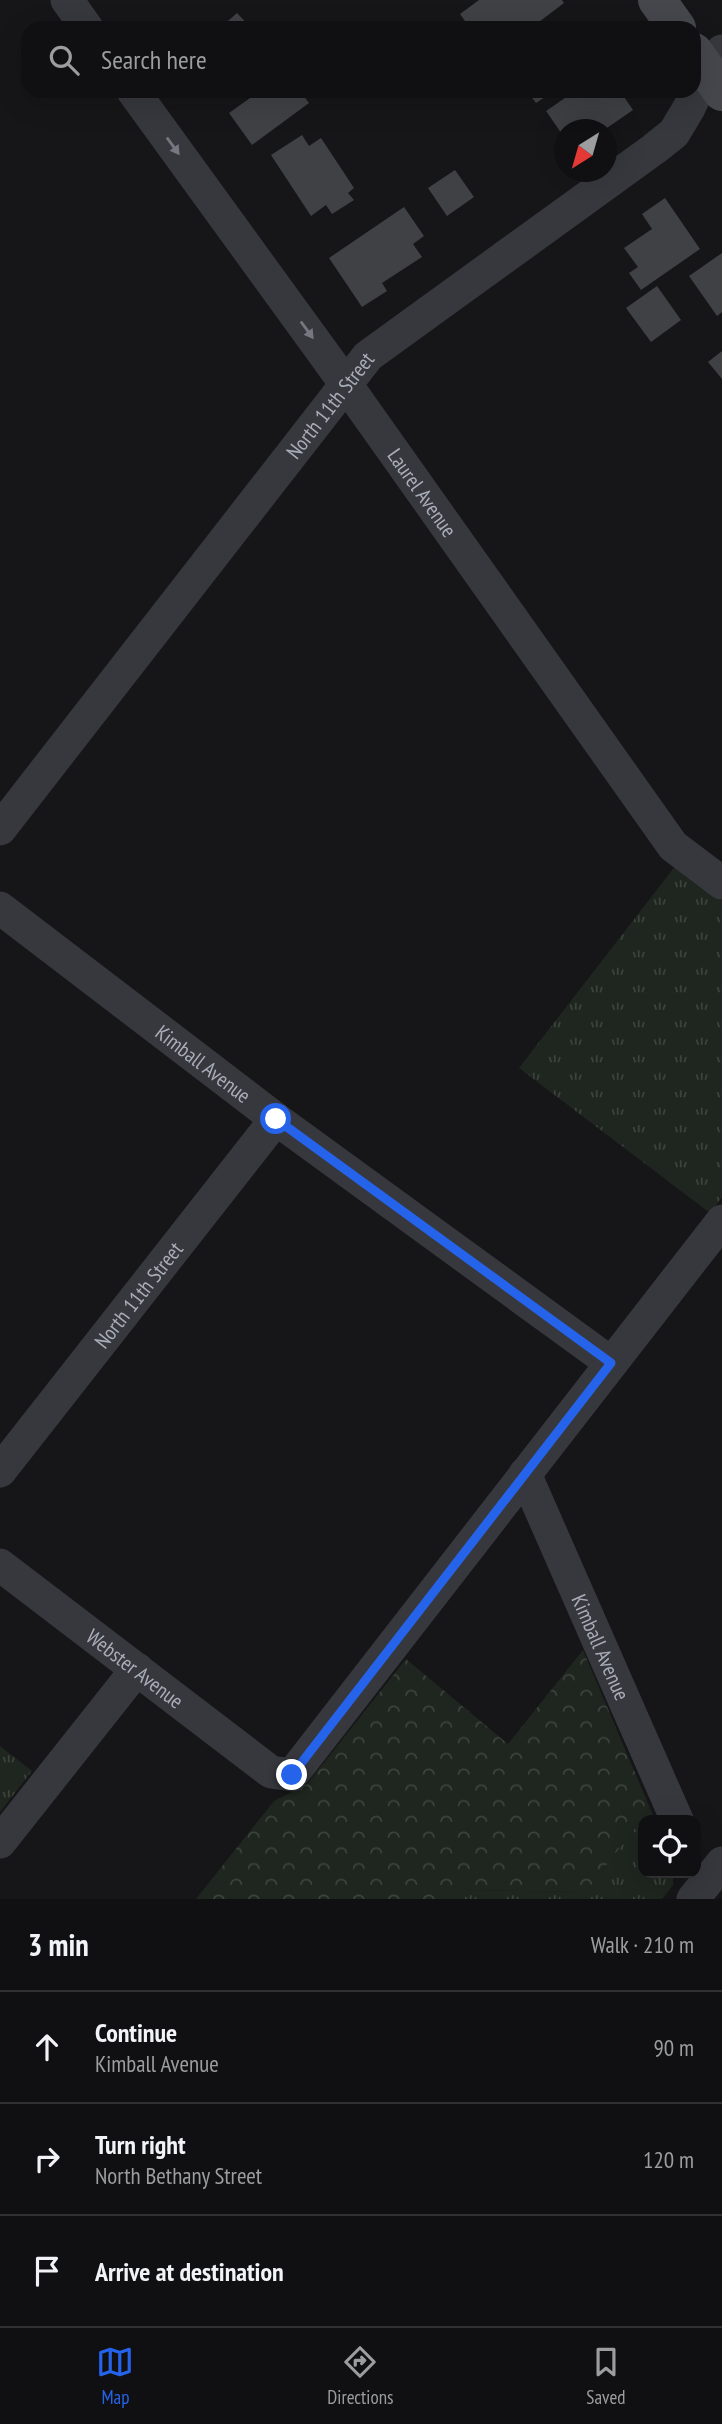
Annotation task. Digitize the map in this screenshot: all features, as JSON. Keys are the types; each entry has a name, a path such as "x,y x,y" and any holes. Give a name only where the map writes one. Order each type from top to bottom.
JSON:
{"main road":[{"path":"657,0 672,21"}],"street":[{"path":"67,0 82,21"},
{"name":"North 11th Street","path":"701,86 711,66"},
{"name":"Laurel Avenue","path":"138,98 345,383 673,846 722,883"},
{"name":"North 11th Street","path":"0,829 368,356 654,149 674,133 695,98"},
{"name":"Kimball Avenue","path":"0,908 276,1119 611,1363"},
{"name":"North 11th Street","path":"0,1471 276,1119"},
{"path":"525,1474 722,1221"},
{"name":"Kimball Avenue","path":"525,1474 675,1815"},
{"name":"Webster Avenue","path":"0,1565 271,1772 292,1775 525,1474"},
{"path":"0,1842 137,1669"}],"green space":[{"path":"676,865 722,901 722,1197 710,1213 519,1068"},
{"path":"583,1650 650,1808 645,1815 638,1815 638,1824 586,1892 459,1890 455,1899 196,1899 274,1801 307,1784 406,1659 508,1744"},
{"path":"0,1746 32,1771 0,1812"},
{"path":"638,1824 638,1878 673,1878 673,1885 662,1899 455,1899 459,1890 586,1892"}],"building":[{"path":"479,0 562,0 564,3 540,21 465,21 460,14"},
{"path":"237,13 244,21 228,21"},
{"path":"250,98 305,98 309,103 252,145 229,113"},
{"path":"565,98 625,98 633,110 617,121 554,119 554,123 546,111"},
{"path":"302,135 309,146 321,138 354,188 348,193 354,200 332,214 326,205 311,216 271,155"},
{"path":"455,170 474,197 447,216 428,188"},
{"path":"665,198 700,249 641,290 629,273 638,267 624,248 652,229 642,214"},
{"path":"404,207 424,236 413,244 422,257 382,283 387,291 362,307 329,258"},
{"path":"722,253 722,312 717,316 689,276"},
{"path":"657,286 681,320 651,342 626,308"},
{"path":"722,351 722,379 708,362"}],"route":[{"path":"276,1119 611,1363 292,1775"}]}
